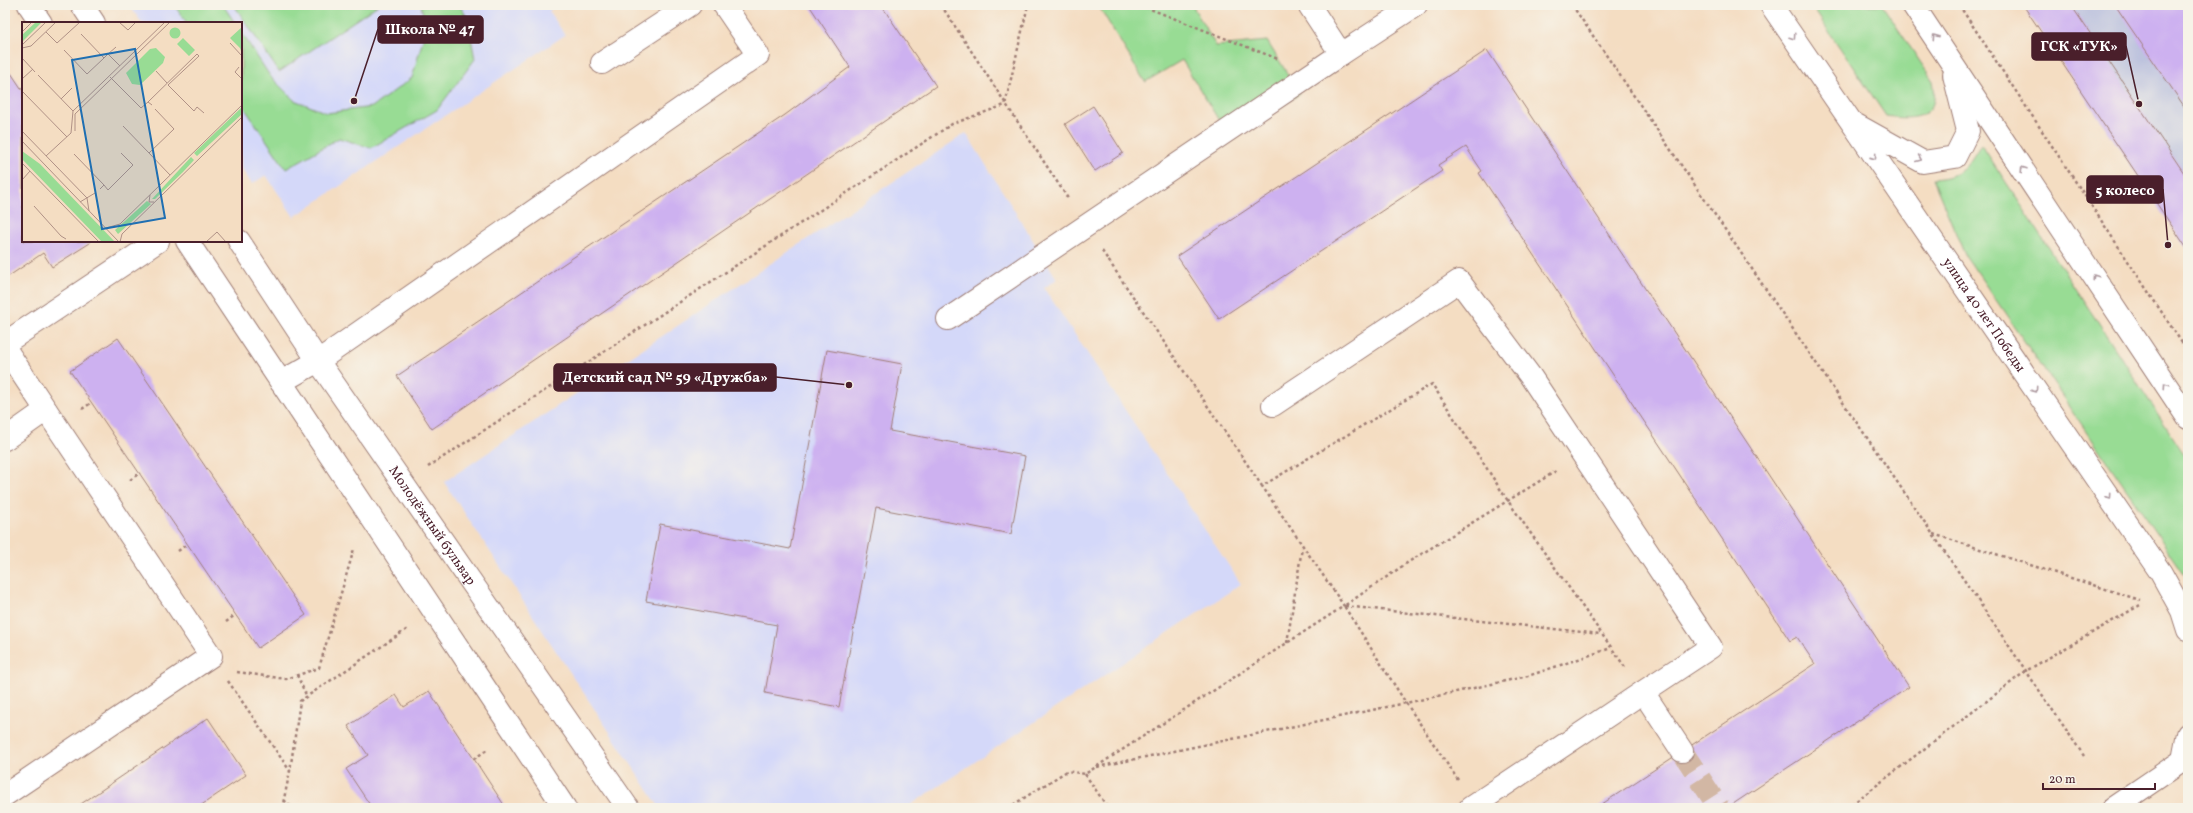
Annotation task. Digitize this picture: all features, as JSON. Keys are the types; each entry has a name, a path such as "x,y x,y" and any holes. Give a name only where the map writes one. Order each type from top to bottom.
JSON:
{"street":[{"path":"29,5 40,22"},
{"path":"82,5 93,22"},
{"path":"602,63 690,5"},
{"path":"281,382 318,361 758,55 724,5"},
{"path":"1309,5 1341,54"},
{"path":"948,319 1088,227 1341,54 1416,5"},
{"name":"улица 40 лет Победы","path":"1771,5 1848,120 2161,573 2182,611 2188,630"},
{"path":"1913,5 2188,418"},
{"path":"1848,120 1923,162 1955,157 1968,131 1950,60"},
{"path":"5,343 156,242"},
{"path":"188,242 565,808"},
{"name":"Молодёжный бульвар","path":"239,242 318,361 628,808"},
{"path":"1273,405 1459,281 1531,377 1711,646 1473,806"},
{"path":"5,348 216,663 5,795"},
{"path":"5,439 46,410"},
{"path":"1643,692 1682,751"},
{"path":"2113,808 2186,759 2188,734"}],"path":[{"path":"941,5 1005,105 1088,227 1105,256 1344,606 1473,806"},
{"path":"1005,105 1028,5"},
{"path":"1140,5 1313,73"},
{"path":"1572,5 2084,756"},
{"path":"1959,5 2188,352"},
{"path":"403,484 952,124 1005,105"},
{"path":"1262,486 1432,384 1508,501 1643,692"},
{"path":"1008,808 1068,771 1085,774 1095,768 1344,606 1410,561 1583,454"},
{"path":"1847,808 2026,671 2146,602 1933,534"},
{"path":"1287,643 1303,548"},
{"path":"216,663 286,679 319,668 342,588"},
{"path":"1344,606 1601,634"},
{"path":"282,808 290,771 300,701 383,645"},
{"path":"1095,768 1528,676 1611,648"},
{"path":"216,663 290,771"},
{"path":"297,675 307,697"},
{"path":"1085,774 1108,808"},
{"path":"284,800 292,808"}],"shaded area":[{"path":"129,5 557,5 549,11 565,35 294,217 266,175 252,184 242,169 242,22 141,22"},
{"path":"2023,5 2188,5 2188,250 2157,204"},
{"path":"966,133 1057,279 1044,288 1241,584 906,808 660,808 444,482"}],"green space":[{"path":"174,5 223,5 234,22 186,22"},
{"path":"234,5 378,5 279,72"},
{"path":"421,5 459,5 467,17 475,59 437,110 371,148 339,138 286,169 242,104 242,34 270,76 294,100 327,113 372,107 412,78 426,29"},
{"path":"1098,5 1192,5 1216,46 1267,41 1300,94 1229,137 1182,60 1145,82"},
{"path":"1811,5 1882,5 1933,81 1935,93 1930,110 1916,117 1907,118 1886,116"},
{"path":"1981,144 2188,460 2188,579 1965,255 1933,179 1951,176 1963,169"}],"building":[{"path":"809,5 881,5 936,86 432,429 397,376 785,115 850,67"},
{"path":"2023,5 2071,5 2188,179 2188,250"},
{"path":"2115,5 2188,5 2188,112"},
{"path":"1487,50 1909,687 1727,808 1596,808 1815,664 1797,637 1790,641 1479,173 1482,171 1466,147 1438,165 1442,171 1219,319 1177,256"},
{"path":"11,73 22,90 22,242 90,243 52,267 43,253 9,276 5,269 5,77"},
{"path":"1093,106 1123,153 1095,171 1065,124"},
{"path":"118,338 306,615 258,648 70,371"},
{"path":"827,350 902,364 890,431 1025,456 1011,534 876,508 839,707 765,693 777,625 646,601 660,524 790,549"},
{"path":"429,691 506,808 372,808 346,769 368,755 348,726 396,695 404,707"},
{"path":"208,718 246,775 197,808 75,808"}],"tunnel":[{"path":"1682,751 1719,808"}],"place":[{"name":"Школа № 47","path":"354,101"},
{"name":"ГСК «ТУК»","path":"2139,104"},
{"name":"5 колесо","path":"2168,245"},
{"name":"Детский сад № 59 «Дружба»","path":"849,385"}]}
